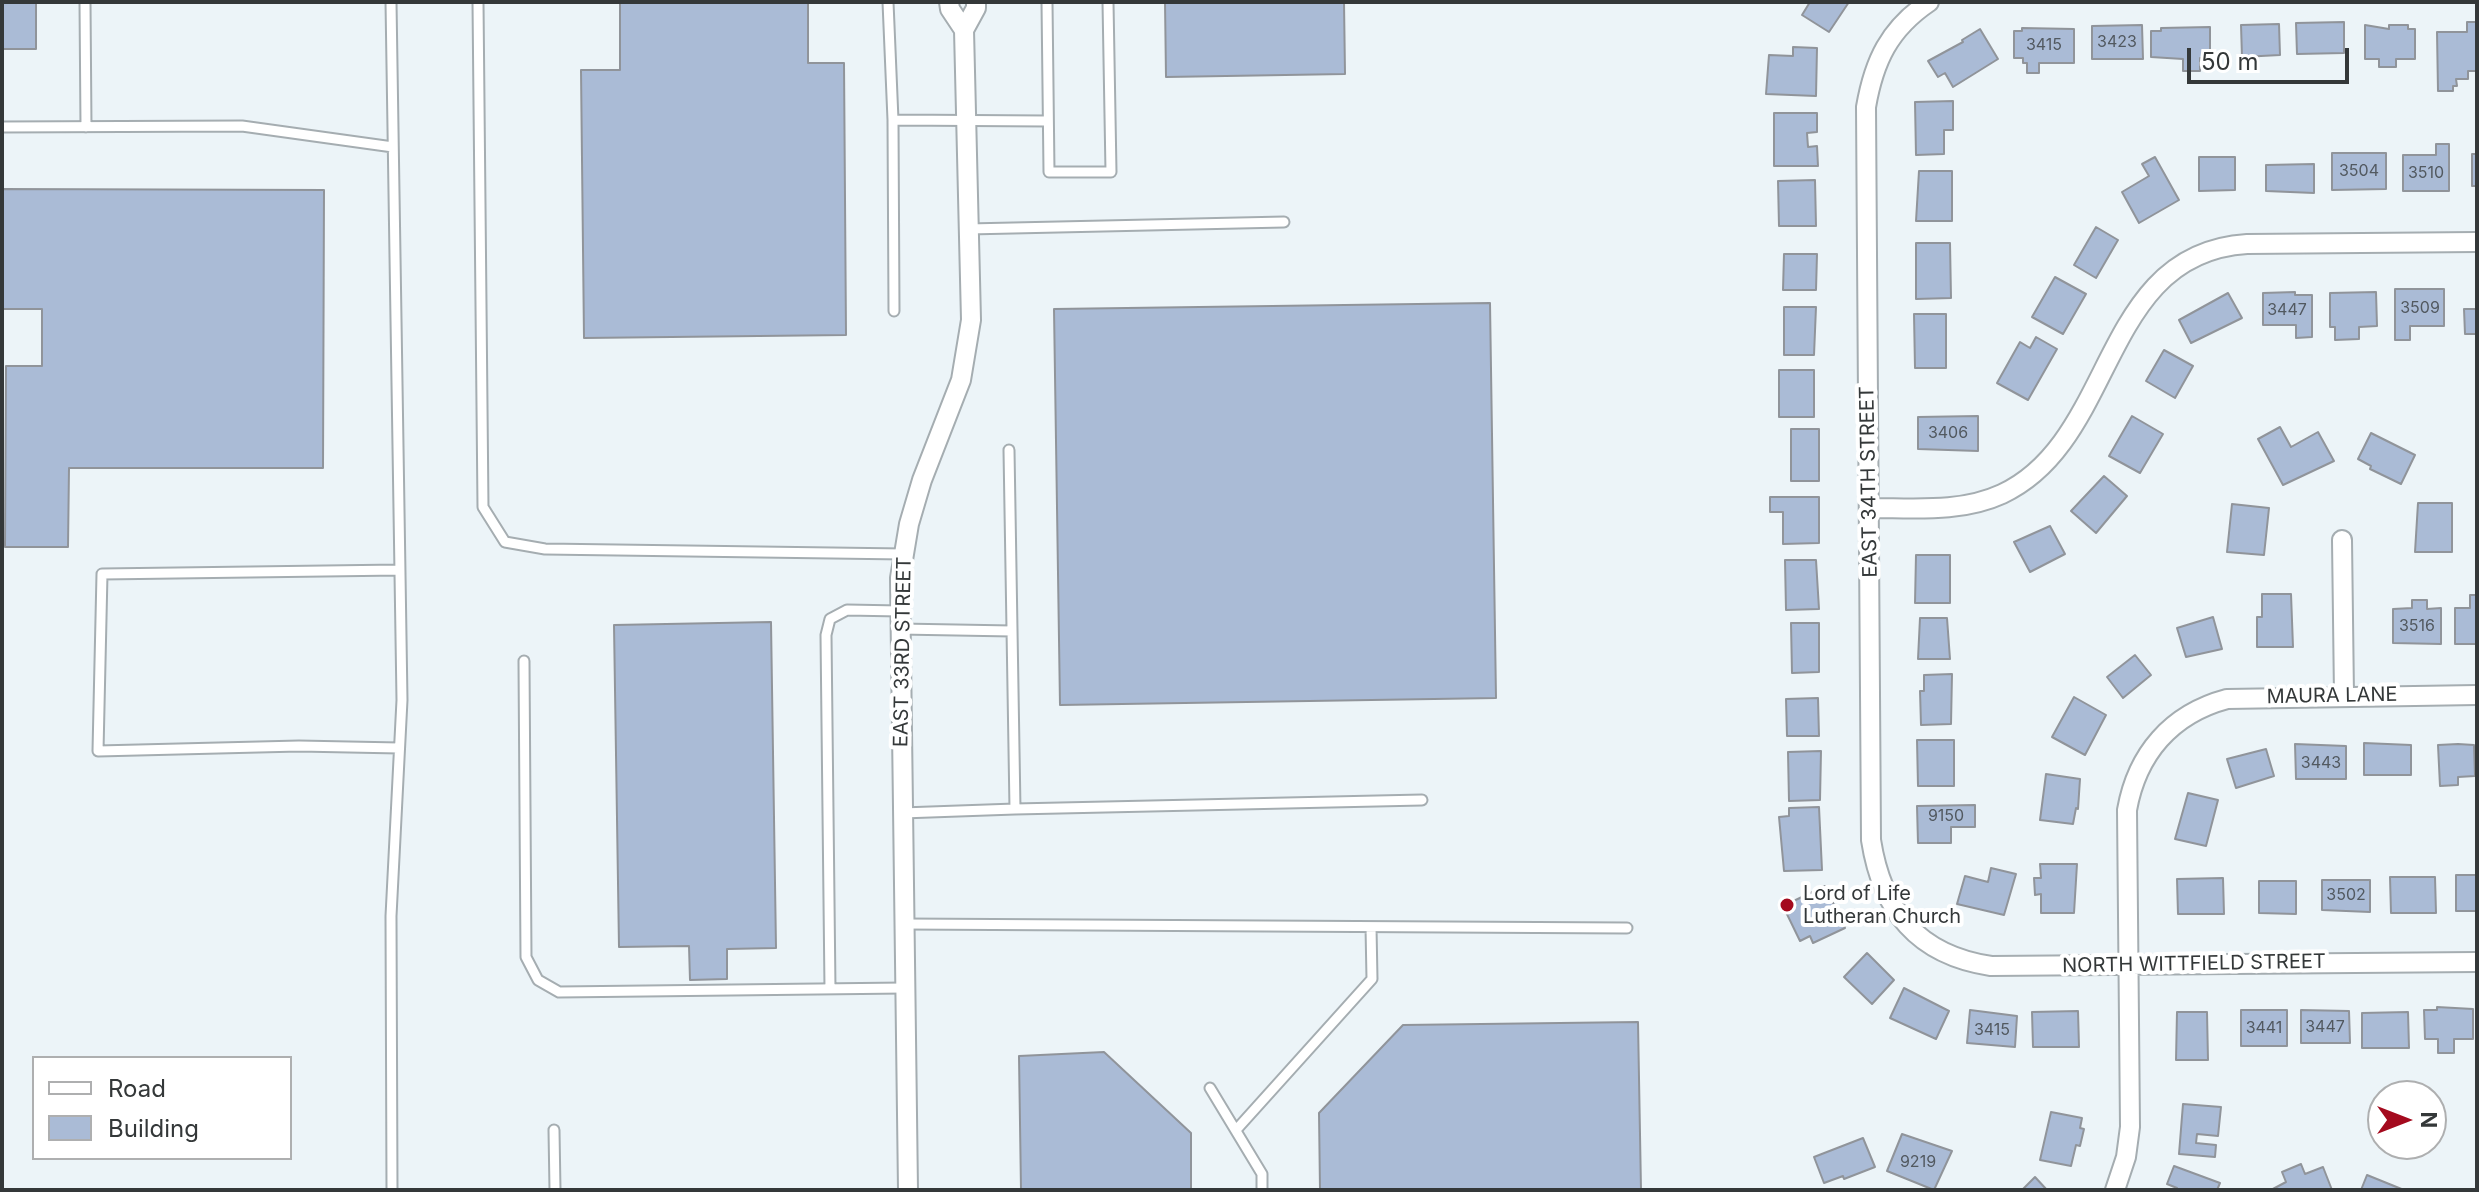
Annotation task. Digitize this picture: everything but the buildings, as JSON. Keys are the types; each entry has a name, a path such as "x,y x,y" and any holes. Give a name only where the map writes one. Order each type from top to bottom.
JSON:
{"street":[{"name":"EAST 33RD STREET","path":"949,2 950,9 964,30"},
{"name":"EAST 33RD STREET","path":"908,1190 900,578 909,524 922,480 961,380 971,320 964,30 976,2"},
{"name":"EAST 34TH STREET","path":"1918,934 1891,905 1881,887 1871,840 1866,107 1875,67 1889,40 1902,24 1929,2"},
{"path":"1870,508 1963,506 2001,495 2027,480 2061,445 2146,295 2169,272 2195,255 2225,246 2247,244 2477,242"},
{"path":"2342,540 2344,696"},
{"name":"MAURA LANE","path":"2128,965 2127,830 2131,790 2147,753 2167,731 2190,713 2237,698 2477,695"},
{"name":"NORTH WITTFIELD STREET","path":"1918,934 1947,953 1981,964 2477,962"},
{"path":"2115,1190 2126,1157 2130,1127 2128,965"}],"lane":[{"path":"85,2 86,127"},
{"path":"391,2 402,700 391,916 392,1190"},
{"path":"478,2 480,449 483,507 505,542 545,549 904,554"},
{"path":"888,2 893,120 894,311"},
{"path":"1047,2 1049,172 1111,172 1108,2"},
{"path":"893,120 1047,121"},
{"path":"2,127 242,126 393,147"},
{"path":"968,229 1284,222"},
{"path":"1009,450 1015,809"},
{"path":"399,570 102,574 98,751 299,746 399,748"},
{"path":"830,989 826,635 830,619 847,610 900,620 1012,631"},
{"path":"524,661 526,957 538,980 559,992 904,988"},
{"path":"902,813 1422,800"},
{"path":"903,924 1627,928"},
{"path":"1236,1130 1372,979 1371,927"},
{"path":"1210,1088 1262,1174 1262,1190"},
{"path":"554,1130 555,1190"}],"place":[{"name":"Lord of Life Lutheran Church","path":"1787,905"}]}
